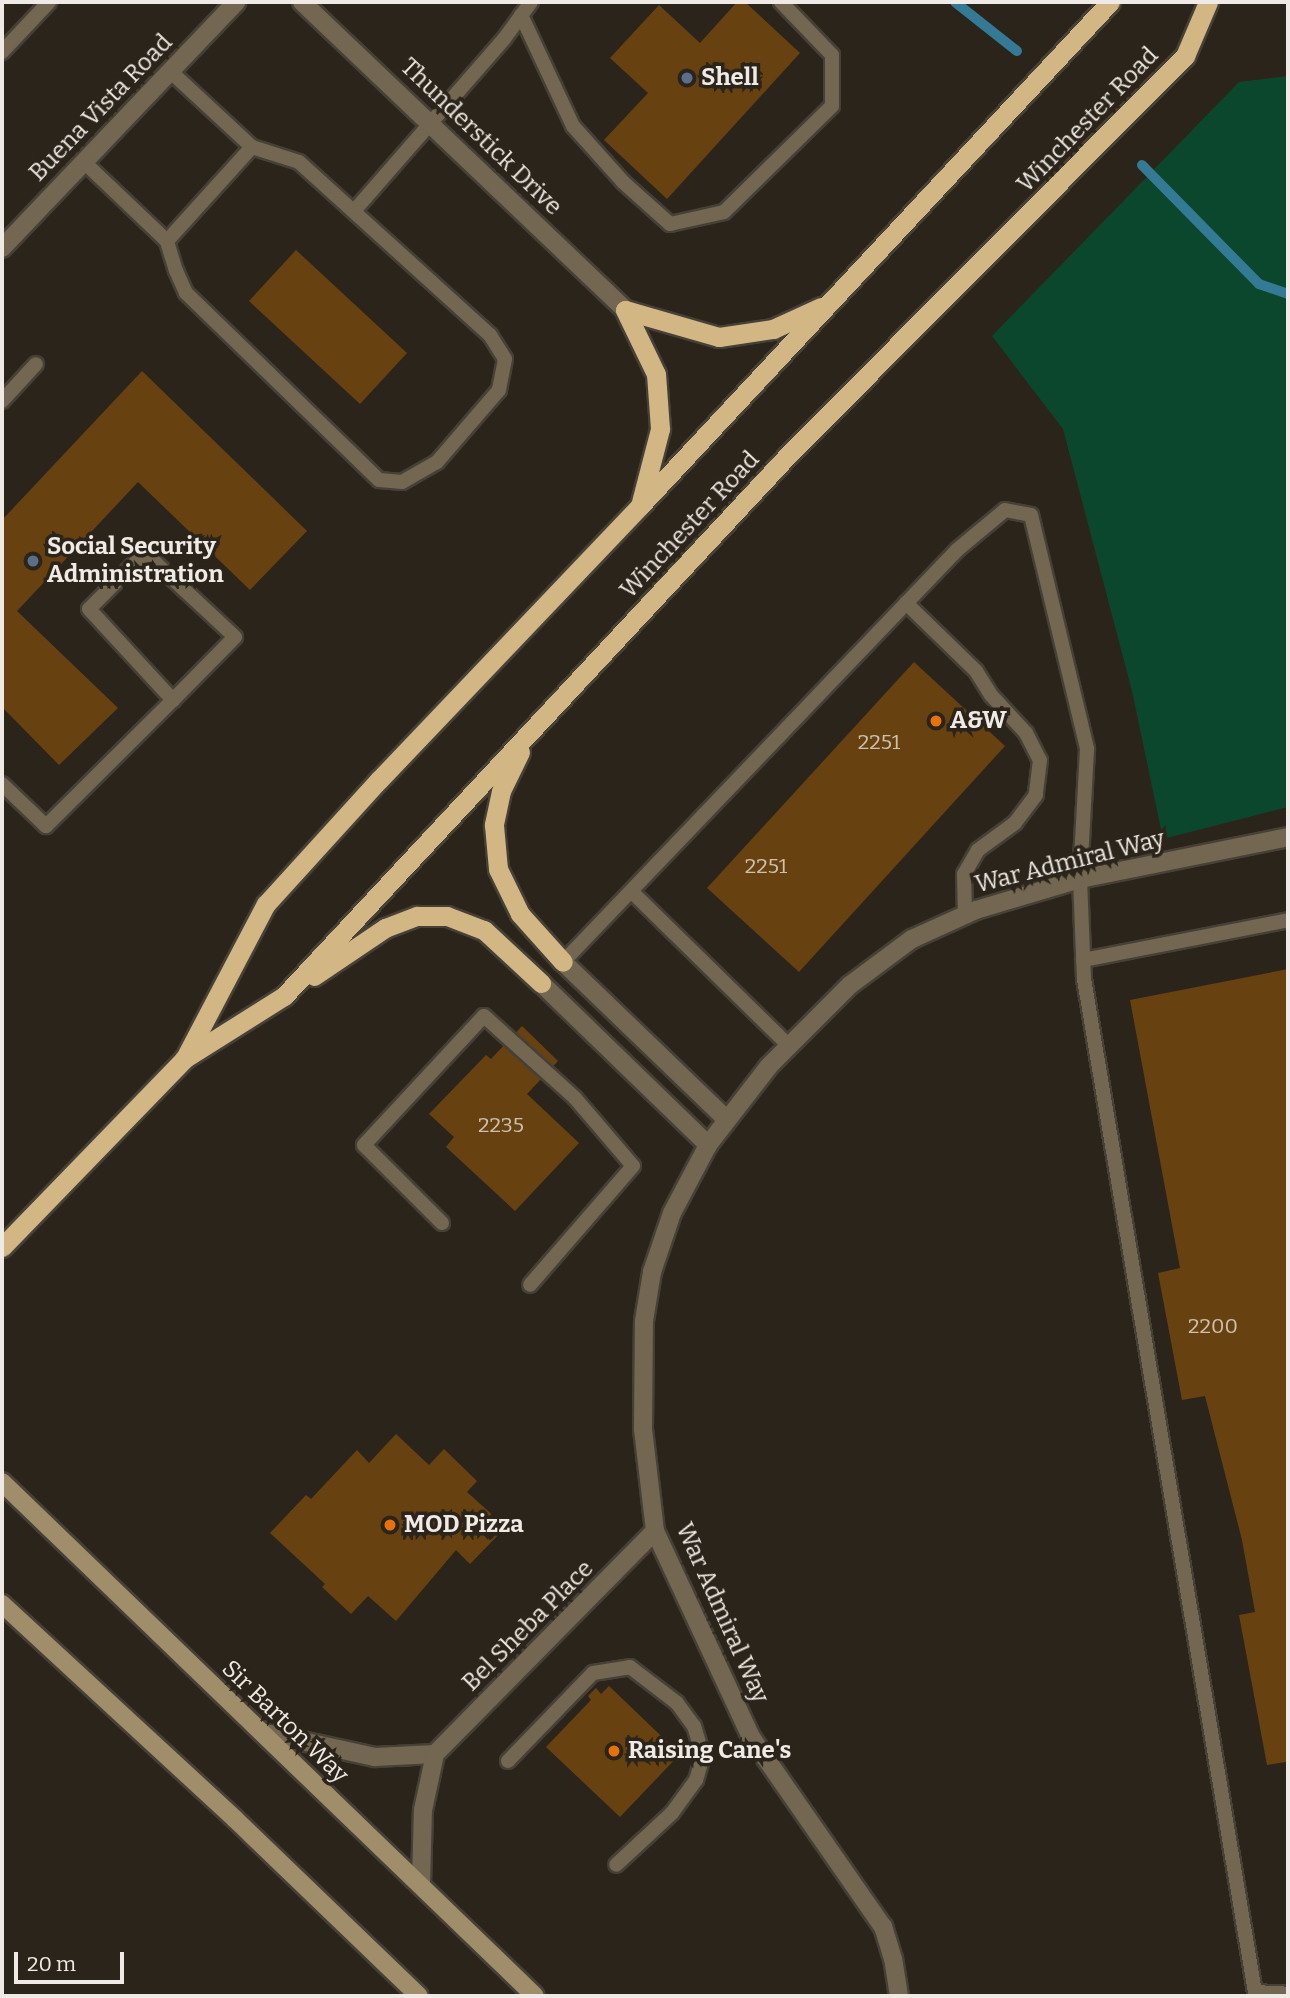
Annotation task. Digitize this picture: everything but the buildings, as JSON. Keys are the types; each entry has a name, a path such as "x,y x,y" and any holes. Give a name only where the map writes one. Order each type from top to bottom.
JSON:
{"highway":[{"name":"Winchester Road","path":"184,1059 266,904 379,780 640,506 1110,2"},
{"name":"Winchester Road","path":"2,1247 184,1059 284,996 791,452 1185,56 1208,2"},
{"path":"625,310 719,337 773,329 830,302"},
{"path":"625,310 656,374 660,429 640,506"},
{"path":"528,734 502,791 494,825 498,869 520,914 564,962"},
{"path":"284,996 385,928 418,916 447,916 484,930 541,983"}],"main road":[{"name":"Sir Barton Way","path":"2,1482 536,1996"},
{"path":"2,1604 235,1819 419,1996"}],"street":[{"name":"Buena Vista Road","path":"2,248 236,2"},
{"name":"Thunderstick Drive","path":"302,2 433,124 625,310"},
{"name":"War Admiral Way","path":"899,1996 893,1959 883,1927 751,1737 655,1531 643,1429 644,1321 652,1272 672,1213 708,1145 726,1119 769,1066 850,985 912,939 965,915 1080,879 1288,837"},
{"path":"564,962 726,1119"},
{"path":"541,983 708,1145"},
{"name":"Bel Sheba Place","path":"435,1754 655,1531"},
{"path":"261,1732 375,1757 435,1754 423,1810 421,1884"}],"lane":[{"path":"2,52 49,2"},
{"path":"354,211 433,124 531,2"},
{"path":"522,15 573,126 623,182 670,224 724,212 832,106 832,55 781,2"},
{"path":"84,162 167,241 186,293 379,480 402,482 437,462 499,390 505,359 489,335 299,162 278,153 252,147 170,71"},
{"path":"167,241 252,147"},
{"path":"2,401 36,365"},
{"path":"564,962 957,550 1005,510 1031,515 1087,749 1080,879 1083,960 1107,1131 1255,1992 1288,1994"},
{"path":"2,784 46,826 173,701 235,638 145,553 89,609 173,701"},
{"path":"906,603 976,671 991,695 1026,733 1040,760 1035,795 1015,823 978,850 964,874 965,915"},
{"path":"632,892 789,1046"},
{"path":"1083,960 1288,920"},
{"path":"442,1223 365,1145 484,1016 575,1098 633,1166 530,1285"},
{"path":"508,1761 593,1674 630,1667 677,1703 694,1726 703,1756 696,1780 664,1821 616,1865"}],"green space":[{"path":"1288,76 1288,807 1163,839 1132,691 1063,429 992,336 1239,82"}],"waterway":[{"path":"955,2 1017,51"},
{"path":"1142,165 1259,284 1288,294"}],"place":[{"name":"Shell","path":"687,78"},
{"name":"Social Security Administration","path":"33,561"},
{"name":"A&W","path":"936,721"},
{"name":"MOD Pizza","path":"390,1525"},
{"name":"Raising Cane's","path":"614,1751"}]}
